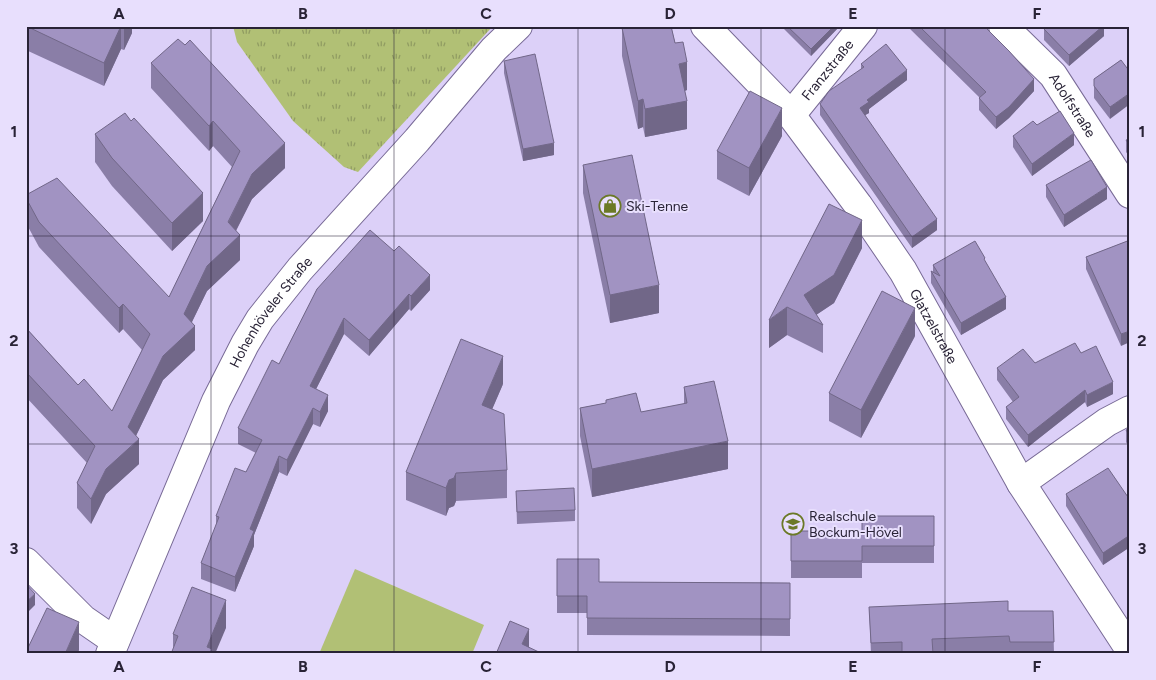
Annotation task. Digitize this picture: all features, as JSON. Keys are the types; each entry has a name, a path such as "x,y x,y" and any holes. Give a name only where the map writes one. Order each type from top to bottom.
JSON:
{"street":[{"name":"Hohenhöveler Straße","path":"112,647 216,401 237,358 260,319 300,269 417,140 494,49 518,26"},
{"name":"Glatzelstraße","path":"705,26 791,114 858,204 903,271 1021,483 1130,650"},
{"name":"Franzstraße","path":"791,114 863,26"},
{"name":"Adolfstraße","path":"1003,26 1053,75 1130,194"},
{"path":"1021,483 1107,422 1130,410"},
{"path":"32,567 112,647"}],"green space":[{"path":"233,26 493,26 358,172 344,167 293,121 237,42"},
{"path":"355,569 484,625 472,654 319,654"}],"building":[{"path":"26,26 121,26 104,63"},
{"path":"629,26 671,26 675,43 683,42 687,62 679,64 687,101 645,109 643,99 638,101 622,28"},
{"path":"787,26 834,26 811,49"},
{"path":"919,26 984,26 1034,79 1009,107 996,117 979,98 986,92"},
{"path":"1048,26 1103,26 1069,55 1044,29"},
{"path":"178,39 185,45 190,40 285,143 252,174 228,222 240,235 207,266 184,314 195,326 163,356 128,427 139,439 106,469 91,499 77,483 95,446 26,372 26,328 78,385 84,379 112,411 150,334 123,304 119,308 39,222 26,195 57,178 169,297 240,151 213,121 209,126 151,63"},
{"path":"886,44 907,70 867,100 869,102 860,108 937,219 912,237 820,104 829,91 864,67 861,64"},
{"path":"535,54 554,143 523,149 504,61"},
{"path":"1121,60 1130,72 1130,93 1110,107 1094,86 1094,79"},
{"path":"750,91 782,108 749,168 717,151"},
{"path":"1060,111 1074,133 1032,164 1013,136 1033,121 1037,125"},
{"path":"125,113 131,121 134,118 203,193 172,223 112,158 95,134"},
{"path":"632,155 659,285 610,295 583,165"},
{"path":"1091,160 1107,187 1064,215 1046,185"},
{"path":"829,204 862,220 834,275 804,295 823,325 787,307 769,320"},
{"path":"370,230 394,251 399,246 430,275 411,296 409,294 369,340 344,318 310,386 328,395 320,412 313,408 287,460 279,456 250,529 254,531 235,577 201,563 219,517 216,516 235,468 246,472 262,440 238,428 272,360 279,364 317,289"},
{"path":"1130,240 1130,331 1121,334 1086,257"},
{"path":"975,241 1006,297 961,323 931,271 940,276 933,265"},
{"path":"882,291 915,308 861,410 829,393"},
{"path":"461,339 503,356 482,405 504,414 507,470 456,473 454,478 449,480 446,488 406,472"},
{"path":"1075,343 1081,353 1096,346 1113,382 1087,395 1085,390 1028,435 1006,407 1019,397 997,368 1023,349 1035,363"},
{"path":"714,381 728,441 592,469 580,408 606,403 606,400 636,393 641,412 687,403 684,387"},
{"path":"1130,428 1130,437 1126,430"},
{"path":"1108,468 1130,500 1130,535 1103,553 1066,494"},
{"path":"574,488 575,510 517,512 516,491"},
{"path":"862,516 934,516 934,546 862,546 862,561 791,561 791,531 862,531"},
{"path":"557,559 599,559 599,582 790,583 790,619 587,618 587,596 557,596"},
{"path":"26,584 35,594 26,602"},
{"path":"192,587 226,600 207,647 212,649 210,654 171,654 178,636 173,634"},
{"path":"1008,601 1008,611 1053,611 1054,642 1010,642 1009,636 932,639 933,654 902,654 902,642 871,643 869,607"},
{"path":"47,608 79,622 65,654 26,654 26,652"},
{"path":"510,621 529,629 522,644 543,654 496,654"}],"place":[{"name":"Ski-Tenne","path":"610,206"},
{"name":"Realschule Bockum-Hövel","path":"793,524"}]}
